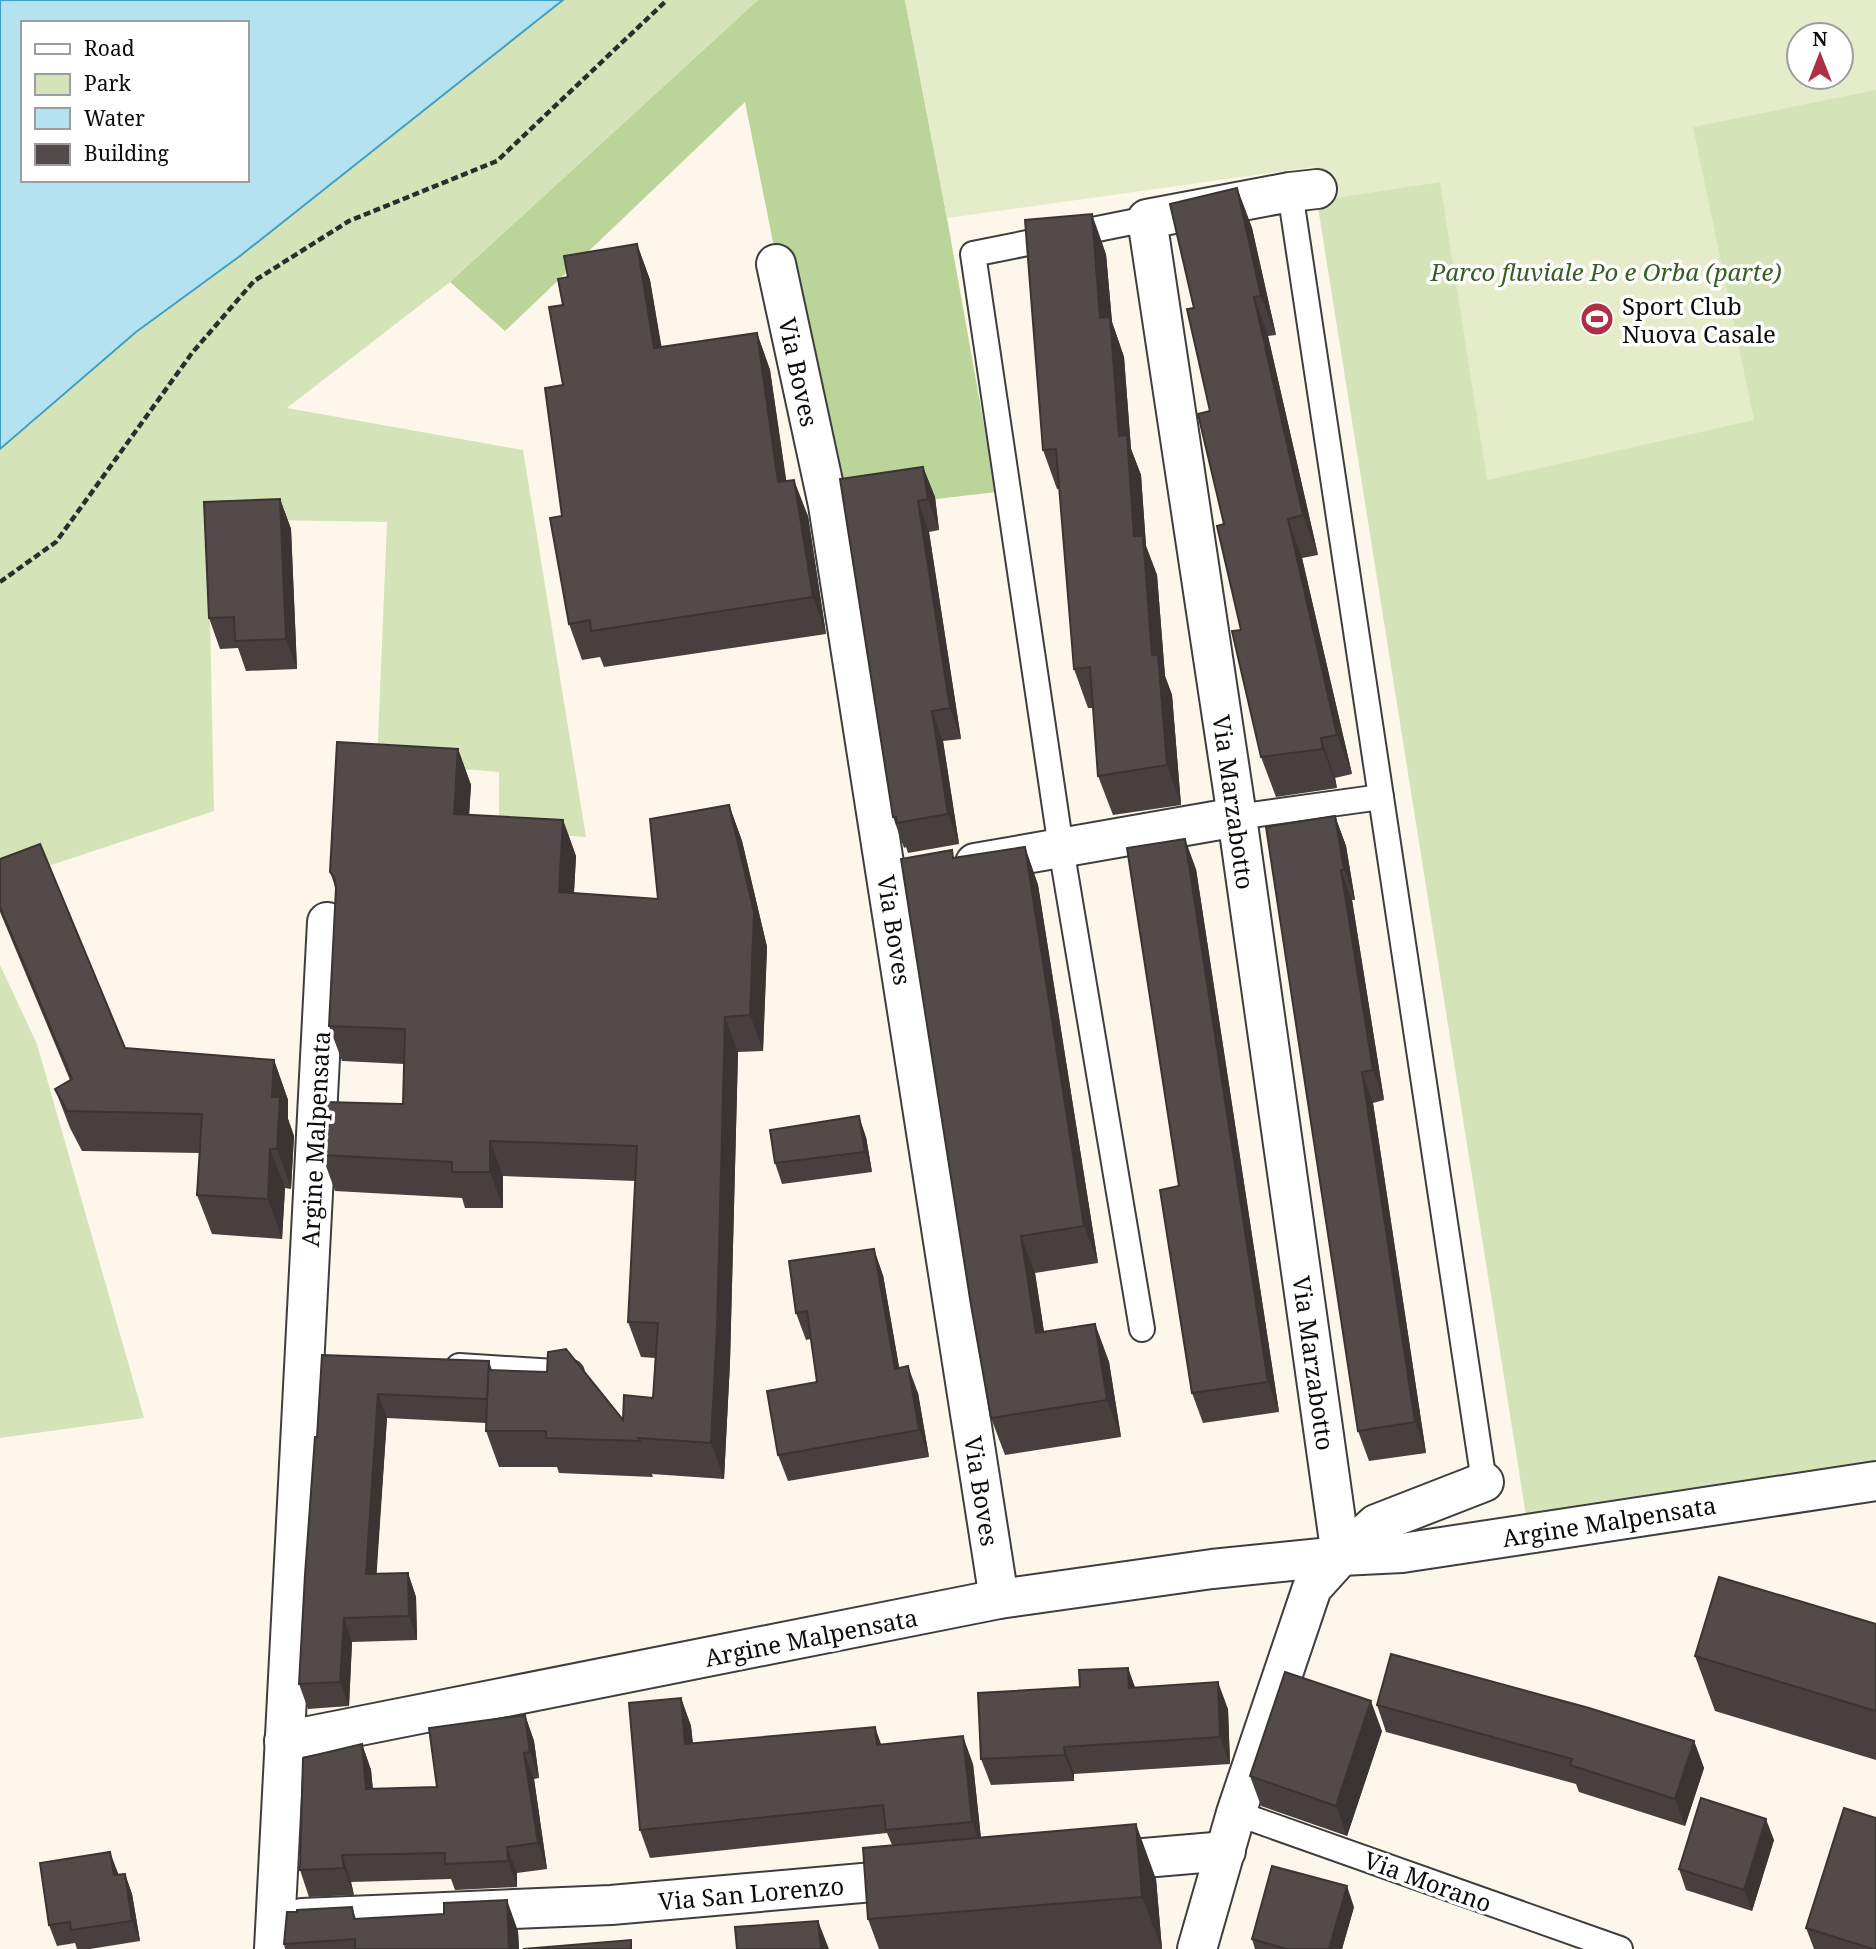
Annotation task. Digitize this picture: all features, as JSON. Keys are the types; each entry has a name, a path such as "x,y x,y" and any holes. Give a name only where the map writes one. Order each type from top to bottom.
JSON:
{"street":[{"path":"1147,219 1303,190"},
{"name":"Via Marzabotto","path":"1147,219 1237,817 1341,1556"},
{"name":"Via Boves","path":"776,264 828,505 914,874 999,1600"},
{"path":"914,874 1237,817"},
{"name":"Argine Malpensata","path":"274,1934 284,1741 317,1357 327,922"},
{"name":"Argine Malpensata","path":"284,1741 999,1600 1212,1569 1341,1556 1402,1553 1876,1480"},
{"path":"1197,1949 1236,1813 1312,1588 1341,1556 1376,1524 1484,1482"},
{"path":"1062,1865 1226,1851"},
{"name":"Via San Lorenzo","path":"274,1934 952,1875"}],"lane":[{"path":"1303,190 1381,797 1484,1482"},
{"path":"1142,1329 1061,848 973,254 1147,219"},
{"path":"1237,817 1381,797"},
{"path":"438,1365 571,1373"},
{"name":"Via Morano","path":"1236,1813 1620,1949"}],"path":[{"path":"0,582 56,542 192,353 254,281 349,221 497,161 667,0"}],"green space":[{"path":"0,0 758,0 450,282 287,408 523,450 586,837 499,831 499,772 377,762 387,522 208,519 214,811 0,882"},
{"path":"758,0 905,0 996,492 827,512 745,102 505,331 450,282"},
{"name":"Sport Club Nuova Casale","path":"905,0 1876,0 1876,90 1693,127 1754,420 1487,480 1440,182 1317,201 1314,167 947,218"},
{"name":"Parco fluviale Po e Orba (parte)","path":"1876,0 1876,1466 1528,1528 1317,201 1785,33 1785,91 1855,91 1855,21 1818,21"},
{"path":"0,965 37,1044 144,1418 0,1438"}],"water":[{"path":"0,0 563,0 240,256 136,332 0,449"}],"building":[{"path":"1237,188 1261,296 1254,297 1303,515 1288,519 1337,735 1321,738 1323,749 1261,757 1232,631 1241,630 1217,526 1224,524 1198,414 1210,411 1187,309 1194,308 1170,204"},
{"path":"1092,214 1100,318 1110,317 1119,436 1127,435 1134,536 1143,536 1152,655 1158,655 1167,765 1098,776 1090,667 1074,669 1056,449 1043,450 1025,220"},
{"path":"637,244 654,348 757,333 778,482 794,480 813,597 591,631 590,620 569,624 550,518 562,516 545,388 563,385 549,307 563,305 558,279 568,277 564,256"},
{"path":"923,467 928,499 918,501 950,708 932,711 948,814 897,823 896,817 893,817 840,479"},
{"path":"280,499 286,639 235,641 234,617 209,618 204,502"},
{"path":"337,742 458,749 454,814 563,820 559,892 658,899 650,819 729,805 754,912 750,1015 725,1017 717,1327 711,1443 638,1438 640,1441 546,1438 546,1431 486,1431 488,1370 547,1372 548,1352 566,1349 623,1420 624,1395 653,1398 658,1323 628,1322 637,1146 490,1141 490,1172 452,1172 452,1162 322,1155 325,1102 403,1104 405,1029 329,1026 336,888 330,872"},
{"path":"1335,816 1373,1070 1362,1072 1415,1422 1358,1431 1266,827"},
{"path":"1185,839 1268,1382 1192,1393 1160,1190 1179,1186 1127,848"},
{"path":"40,844 125,1048 274,1060 272,1097 280,1097 277,1149 270,1149 268,1199 197,1195 202,1114 67,1111 55,1089 72,1079 0,907 0,859"},
{"path":"1025,847 1084,1226 1021,1236 1036,1333 1095,1324 1107,1400 991,1418 901,859 952,850 953,858"},
{"path":"859,1116 865,1152 775,1163 770,1130"},
{"path":"874,1249 895,1369 908,1366 919,1430 778,1455 767,1391 817,1382 807,1311 796,1313 789,1261"},
{"path":"322,1355 489,1361 487,1399 378,1394 366,1574 408,1573 409,1616 344,1618 340,1682 299,1684 305,1575"},
{"path":"1719,1577 1876,1624 1876,1711 1695,1656"},
{"path":"1391,1654 1589,1708 1694,1741 1675,1799 1570,1765 1572,1759 1377,1705"},
{"path":"1128,1668 1129,1688 1218,1682 1220,1737 1064,1747 1065,1755 981,1759 978,1693 1080,1687 1079,1670"},
{"path":"1285,1672 1371,1701 1336,1806 1250,1776"},
{"path":"681,1698 685,1744 875,1727 877,1745 963,1736 972,1822 886,1830 883,1805 640,1830 629,1703"},
{"path":"525,1715 530,1752 524,1753 538,1843 507,1847 508,1861 445,1864 445,1853 342,1855 344,1868 300,1870 303,1758 362,1744 366,1789 437,1787 429,1728"},
{"path":"1701,1798 1766,1819 1744,1890 1679,1869"},
{"path":"1844,1808 1876,1818 1876,1949 1806,1928"},
{"path":"1136,1824 1142,1897 868,1919 863,1848"},
{"path":"110,1852 114,1875 125,1874 132,1921 71,1930 70,1922 49,1925 40,1863"},
{"path":"1272,1866 1347,1886 1329,1949 1286,1949 1252,1939"},
{"path":"507,1900 509,1949 355,1949 355,1939 284,1944 287,1912 297,1910 352,1907 354,1919 444,1914 444,1903"},
{"path":"818,1921 821,1949 737,1949 735,1927"},
{"path":"631,1940 631,1949 523,1949"}],"place":[{"name":"Sport Club Nuova Casale","path":"1597,319"}]}
